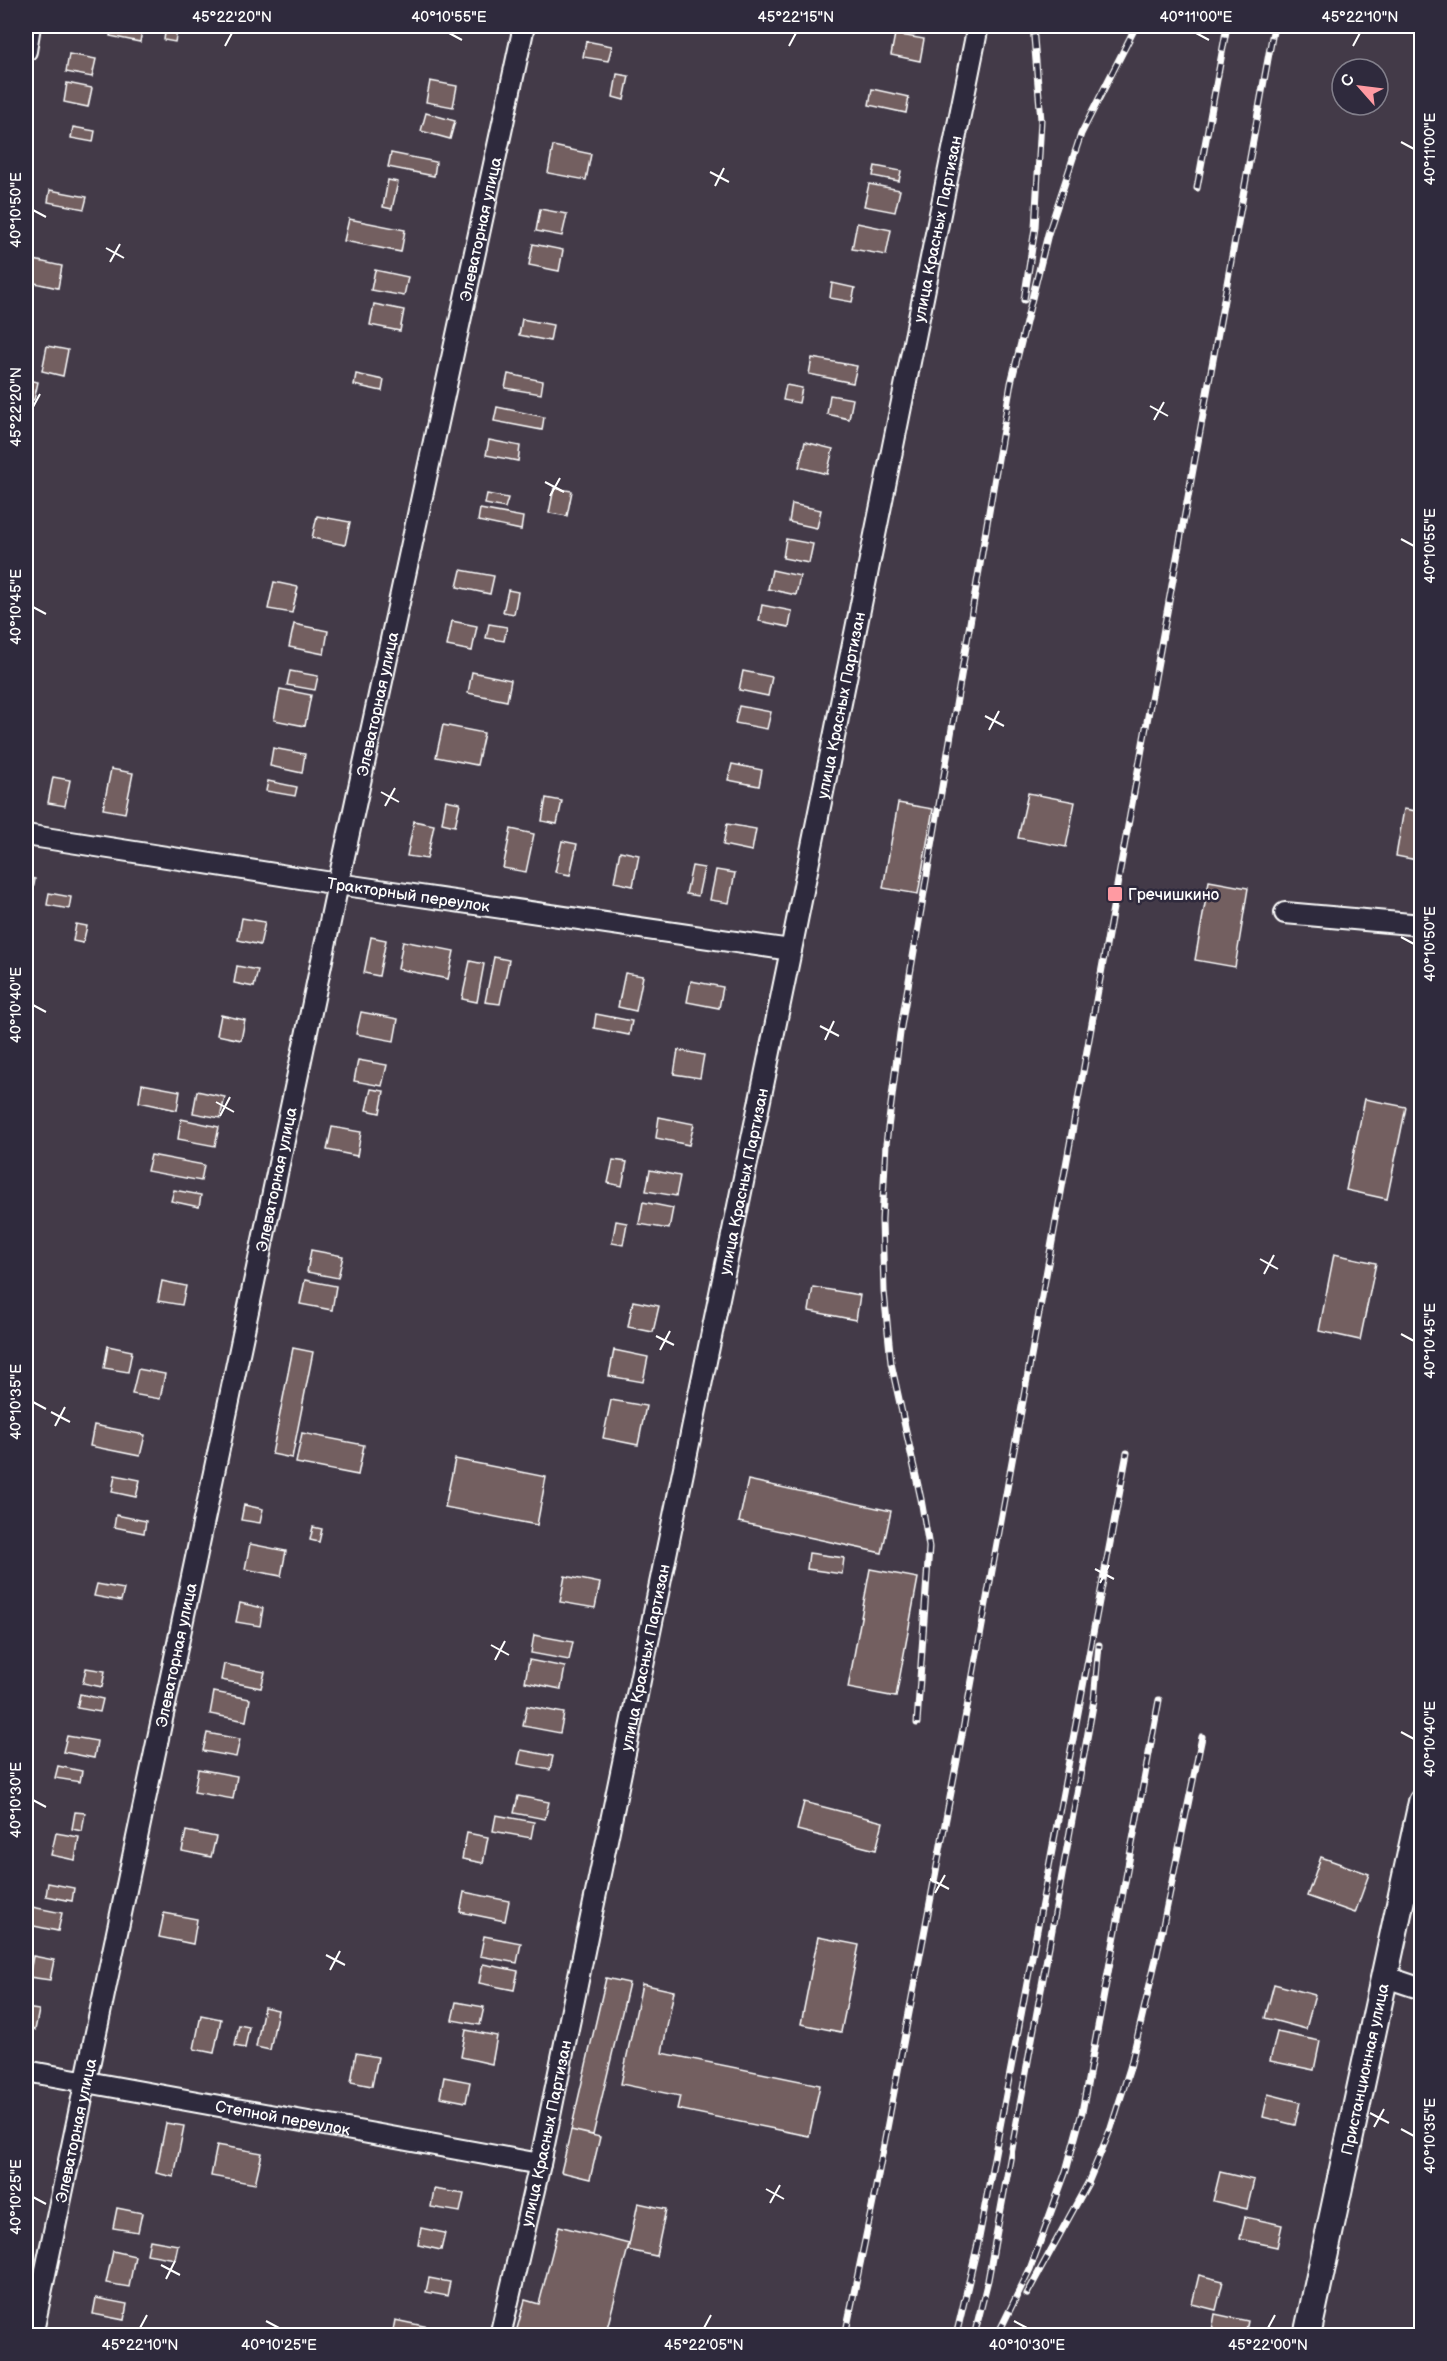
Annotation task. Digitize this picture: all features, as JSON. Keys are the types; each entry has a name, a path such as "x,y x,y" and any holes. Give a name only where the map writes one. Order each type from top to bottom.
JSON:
{"street":[{"path":"26,51 30,26"},
{"name":"Элеваторная улица","path":"32,2336 338,884 524,26"},
{"name":"улица Красных Партизан","path":"500,2336 540,2164 791,950 978,26"},
{"name":"Тракторный переулок","path":"26,835 338,884 791,950"},
{"path":"1285,913 1422,926"},
{"name":"Пристанционная улица","path":"1307,2336 1422,1802"},
{"path":"1386,1977 1422,1989"},
{"name":"Степной переулок","path":"26,2071 540,2164"}],"building":[{"path":"112,26 142,31 140,42 110,36"},
{"path":"166,26 178,26 175,42 164,40"},
{"path":"895,34 924,39 920,61 891,55"},
{"path":"586,41 612,46 608,61 583,57"},
{"path":"69,54 96,59 92,77 66,72"},
{"path":"617,74 629,76 624,100 613,97"},
{"path":"430,81 457,86 453,107 426,102"},
{"path":"67,83 92,88 88,107 64,102"},
{"path":"872,89 909,97 906,113 869,105"},
{"path":"426,113 455,121 450,139 421,131"},
{"path":"73,127 95,131 93,142 71,138"},
{"path":"553,146 591,154 586,180 548,173"},
{"path":"391,153 436,162 434,176 388,167"},
{"path":"875,166 901,171 899,181 873,176"},
{"path":"388,180 398,182 392,209 383,207"},
{"path":"869,184 900,190 895,212 864,206"},
{"path":"50,190 87,197 84,209 48,202"},
{"path":"540,209 567,214 562,236 536,231"},
{"path":"349,219 405,230 401,252 344,241"},
{"path":"857,223 891,230 886,255 852,249"},
{"path":"533,244 563,250 559,271 529,265"},
{"path":"34,260 62,266 58,288 30,282"},
{"path":"375,270 408,277 404,296 371,290"},
{"path":"832,283 855,288 852,302 830,298"},
{"path":"374,304 404,310 400,331 370,325"},
{"path":"522,319 553,325 550,341 519,335"},
{"path":"47,346 68,350 63,376 42,371"},
{"path":"812,358 857,366 853,383 809,374"},
{"path":"356,374 384,380 382,391 354,385"},
{"path":"508,374 543,381 541,394 505,388"},
{"path":"26,380 38,382 34,400 26,399"},
{"path":"786,385 802,388 799,403 783,400"},
{"path":"830,395 853,399 849,419 827,414"},
{"path":"497,407 544,417 542,430 494,421"},
{"path":"489,440 520,446 518,461 486,455"},
{"path":"805,442 833,449 827,474 799,467"},
{"path":"554,488 572,491 567,516 549,513"},
{"path":"487,494 508,498 505,508 485,504"},
{"path":"792,504 821,510 817,528 789,522"},
{"path":"480,509 523,517 521,530 478,521"},
{"path":"317,516 350,522 345,545 312,538"},
{"path":"786,539 813,544 809,563 783,558"},
{"path":"461,570 494,576 490,594 457,587"},
{"path":"772,570 800,576 796,595 768,589"},
{"path":"274,582 298,587 292,613 268,609"},
{"path":"508,590 518,592 514,614 503,612"},
{"path":"762,605 792,611 789,627 759,621"},
{"path":"452,621 477,626 472,651 447,646"},
{"path":"294,624 328,631 324,654 289,647"},
{"path":"489,624 507,627 504,641 486,638"},
{"path":"290,671 318,676 315,690 287,685"},
{"path":"743,671 772,677 768,696 739,690"},
{"path":"472,672 511,680 507,701 468,693"},
{"path":"280,689 311,695 305,726 274,720"},
{"path":"739,706 771,712 767,729 735,723"},
{"path":"443,725 484,733 477,765 436,757"},
{"path":"273,748 305,754 302,773 270,766"},
{"path":"732,764 762,770 759,786 728,780"},
{"path":"111,769 133,773 125,813 103,809"},
{"path":"53,777 70,780 65,806 48,803"},
{"path":"268,781 297,787 295,796 266,791"},
{"path":"1028,793 1075,802 1066,847 1018,838"},
{"path":"546,798 562,801 557,824 542,821"},
{"path":"446,800 460,803 455,826 442,823"},
{"path":"898,803 933,809 918,894 883,888"},
{"path":"1404,809 1422,812 1422,861 1396,856"},
{"path":"414,821 434,825 427,859 407,856"},
{"path":"727,824 756,829 752,851 723,845"},
{"path":"511,829 534,834 526,872 503,868"},
{"path":"562,841 577,844 570,875 555,872"},
{"path":"620,851 639,855 633,886 614,882"},
{"path":"692,866 704,868 698,896 686,894"},
{"path":"716,870 735,873 729,903 710,900"},
{"path":"26,877 35,879 28,916 26,915"},
{"name":"Гречишкино","path":"1209,881 1248,888 1235,967 1195,960"},
{"path":"49,893 71,897 69,909 47,905"},
{"path":"242,918 265,922 260,945 238,940"},
{"path":"76,924 87,926 83,943 73,941"},
{"path":"371,937 386,940 379,976 364,973"},
{"path":"403,941 454,951 448,979 398,969"},
{"path":"494,957 509,960 500,1004 485,1002"},
{"path":"470,961 484,964 477,1002 462,999"},
{"path":"237,966 258,970 254,987 234,983"},
{"path":"625,973 643,976 636,1011 618,1007"},
{"path":"691,981 723,987 719,1008 687,1002"},
{"path":"361,1012 398,1019 394,1041 356,1034"},
{"path":"596,1014 632,1021 629,1035 594,1028"},
{"path":"221,1015 245,1020 241,1040 217,1035"},
{"path":"678,1050 704,1055 700,1078 674,1074"},
{"path":"358,1060 387,1065 382,1086 354,1081"},
{"path":"142,1084 180,1091 177,1110 139,1102"},
{"path":"371,1089 384,1091 380,1113 366,1110"},
{"path":"197,1091 225,1097 220,1118 193,1113"},
{"path":"1365,1099 1406,1107 1387,1199 1346,1190"},
{"path":"659,1117 694,1124 689,1145 656,1138"},
{"path":"181,1119 219,1127 215,1146 178,1139"},
{"path":"332,1127 361,1132 357,1156 327,1150"},
{"path":"151,1155 204,1165 201,1181 147,1171"},
{"path":"613,1160 627,1162 622,1186 608,1183"},
{"path":"650,1170 680,1176 676,1196 646,1191"},
{"path":"174,1190 201,1195 199,1207 171,1201"},
{"path":"643,1202 673,1208 669,1229 639,1224"},
{"path":"616,1221 627,1223 623,1245 612,1243"},
{"path":"311,1250 343,1256 338,1278 307,1272"},
{"path":"1334,1254 1376,1263 1360,1340 1319,1331"},
{"path":"305,1280 336,1286 332,1310 300,1304"},
{"path":"162,1281 186,1286 182,1305 158,1301"},
{"path":"813,1287 860,1295 856,1320 809,1311"},
{"path":"633,1301 659,1306 653,1332 628,1327"},
{"path":"108,1346 132,1351 128,1372 104,1368"},
{"path":"293,1348 313,1352 292,1458 272,1454"},
{"path":"614,1350 648,1357 643,1382 609,1376"},
{"path":"138,1369 165,1374 160,1399 132,1394"},
{"path":"611,1400 646,1406 638,1445 603,1438"},
{"path":"94,1425 145,1435 140,1456 90,1446"},
{"path":"302,1433 364,1445 358,1475 296,1463"},
{"path":"455,1459 546,1477 537,1525 445,1507"},
{"path":"115,1475 140,1480 136,1497 112,1492"},
{"path":"748,1480 891,1511 882,1553 739,1522"},
{"path":"244,1505 263,1509 260,1523 241,1520"},
{"path":"116,1515 146,1521 144,1533 114,1527"},
{"path":"313,1527 322,1529 319,1542 310,1540"},
{"path":"250,1544 286,1551 281,1576 245,1569"},
{"path":"809,1553 844,1558 842,1574 807,1569"},
{"path":"870,1569 918,1578 896,1697 848,1688"},
{"path":"565,1576 600,1583 595,1608 560,1602"},
{"path":"97,1584 124,1589 121,1601 94,1596"},
{"path":"240,1603 263,1608 260,1626 236,1622"},
{"path":"534,1635 573,1642 569,1660 531,1653"},
{"path":"529,1660 565,1667 561,1689 525,1682"},
{"path":"224,1664 265,1672 261,1688 221,1680"},
{"path":"86,1668 105,1671 102,1687 83,1683"},
{"path":"214,1692 250,1699 246,1721 210,1714"},
{"path":"80,1694 103,1699 100,1712 77,1708"},
{"path":"527,1706 564,1713 560,1733 523,1726"},
{"path":"207,1733 240,1739 236,1757 203,1751"},
{"path":"67,1736 97,1741 94,1758 63,1752"},
{"path":"521,1750 553,1756 550,1770 518,1764"},
{"path":"58,1766 82,1771 80,1782 55,1778"},
{"path":"198,1769 237,1776 233,1799 194,1792"},
{"path":"518,1796 549,1802 545,1819 514,1813"},
{"path":"804,1802 883,1822 876,1850 797,1830"},
{"path":"75,1812 85,1813 82,1831 72,1829"},
{"path":"496,1815 534,1822 531,1838 493,1831"},
{"path":"186,1831 216,1837 211,1857 182,1851"},
{"path":"56,1833 79,1837 75,1860 51,1855"},
{"path":"467,1833 488,1837 483,1863 462,1859"},
{"path":"1321,1857 1369,1874 1355,1913 1307,1896"},
{"path":"48,1883 74,1888 72,1901 46,1896"},
{"path":"464,1892 509,1901 505,1921 460,1912"},
{"path":"32,1907 62,1913 58,1931 29,1925"},
{"path":"164,1913 197,1919 193,1944 159,1937"},
{"path":"484,1936 521,1943 517,1963 480,1956"},
{"path":"818,1937 859,1945 841,2032 801,2024"},
{"path":"33,1956 54,1960 50,1980 29,1977"},
{"path":"483,1964 518,1971 514,1990 479,1983"},
{"path":"606,1978 629,1983 593,2135 571,2130"},
{"path":"642,1984 674,1991 662,2053 820,2085 809,2136 677,2109 680,2096 621,2084"},
{"path":"1274,1984 1315,1995 1306,2029 1265,2018"},
{"path":"456,2002 484,2007 480,2025 452,2020"},
{"path":"264,2007 278,2010 270,2050 256,2047"},
{"path":"26,2008 39,2010 35,2030 26,2028"},
{"path":"201,2015 221,2019 214,2053 194,2049"},
{"path":"239,2025 249,2027 245,2048 235,2046"},
{"path":"466,2030 497,2036 492,2064 461,2057"},
{"path":"1277,2032 1320,2041 1314,2070 1270,2061"},
{"path":"356,2053 378,2057 372,2086 351,2082"},
{"path":"444,2077 470,2082 466,2102 440,2097"},
{"path":"1268,2094 1300,2102 1295,2125 1263,2117"},
{"path":"166,2123 184,2126 174,2177 156,2173"},
{"path":"571,2130 600,2137 590,2179 561,2172"},
{"path":"217,2145 262,2153 255,2184 211,2176"},
{"path":"1220,2172 1254,2180 1247,2209 1213,2201"},
{"path":"434,2189 464,2194 460,2212 431,2207"},
{"path":"638,2203 666,2209 656,2256 628,2250"},
{"path":"117,2208 142,2213 138,2232 113,2228"},
{"path":"1245,2217 1282,2225 1277,2247 1240,2239"},
{"path":"559,2226 629,2244 605,2336 515,2336 525,2300 539,2304"},
{"path":"421,2228 445,2233 441,2250 418,2245"},
{"path":"150,2240 178,2245 175,2259 147,2254"},
{"path":"113,2251 135,2256 129,2287 106,2283"},
{"path":"1199,2275 1223,2281 1216,2310 1192,2304"},
{"path":"429,2278 450,2282 447,2296 426,2292"},
{"path":"96,2298 127,2304 124,2320 93,2314"},
{"path":"1215,2314 1248,2321 1245,2336 1211,2336"},
{"path":"395,2320 443,2330 442,2336 392,2336"}],"railway":[{"path":"1024,300 1035,228 1041,120 1033,26"},
{"path":"917,1723 929,1547 921,1499 891,1363 884,1291 882,1220 886,1144 900,1033 1011,383 1048,234 1081,134 1136,26"},
{"path":"1197,188 1227,26"},
{"path":"845,2336 873,2202 964,1724 1274,26"},
{"path":"956,2336 978,2243 1127,1453"},
{"path":"974,2336 988,2280 1094,1700 1099,1645"},
{"path":"997,2336 1030,2269 1066,2171 1082,2112 1159,1700"},
{"path":"1027,2294 1088,2183 1111,2128 1130,2068 1156,1959 1202,1737"}],"place":[{"name":"Гречишкино","path":"1115,894"}]}
